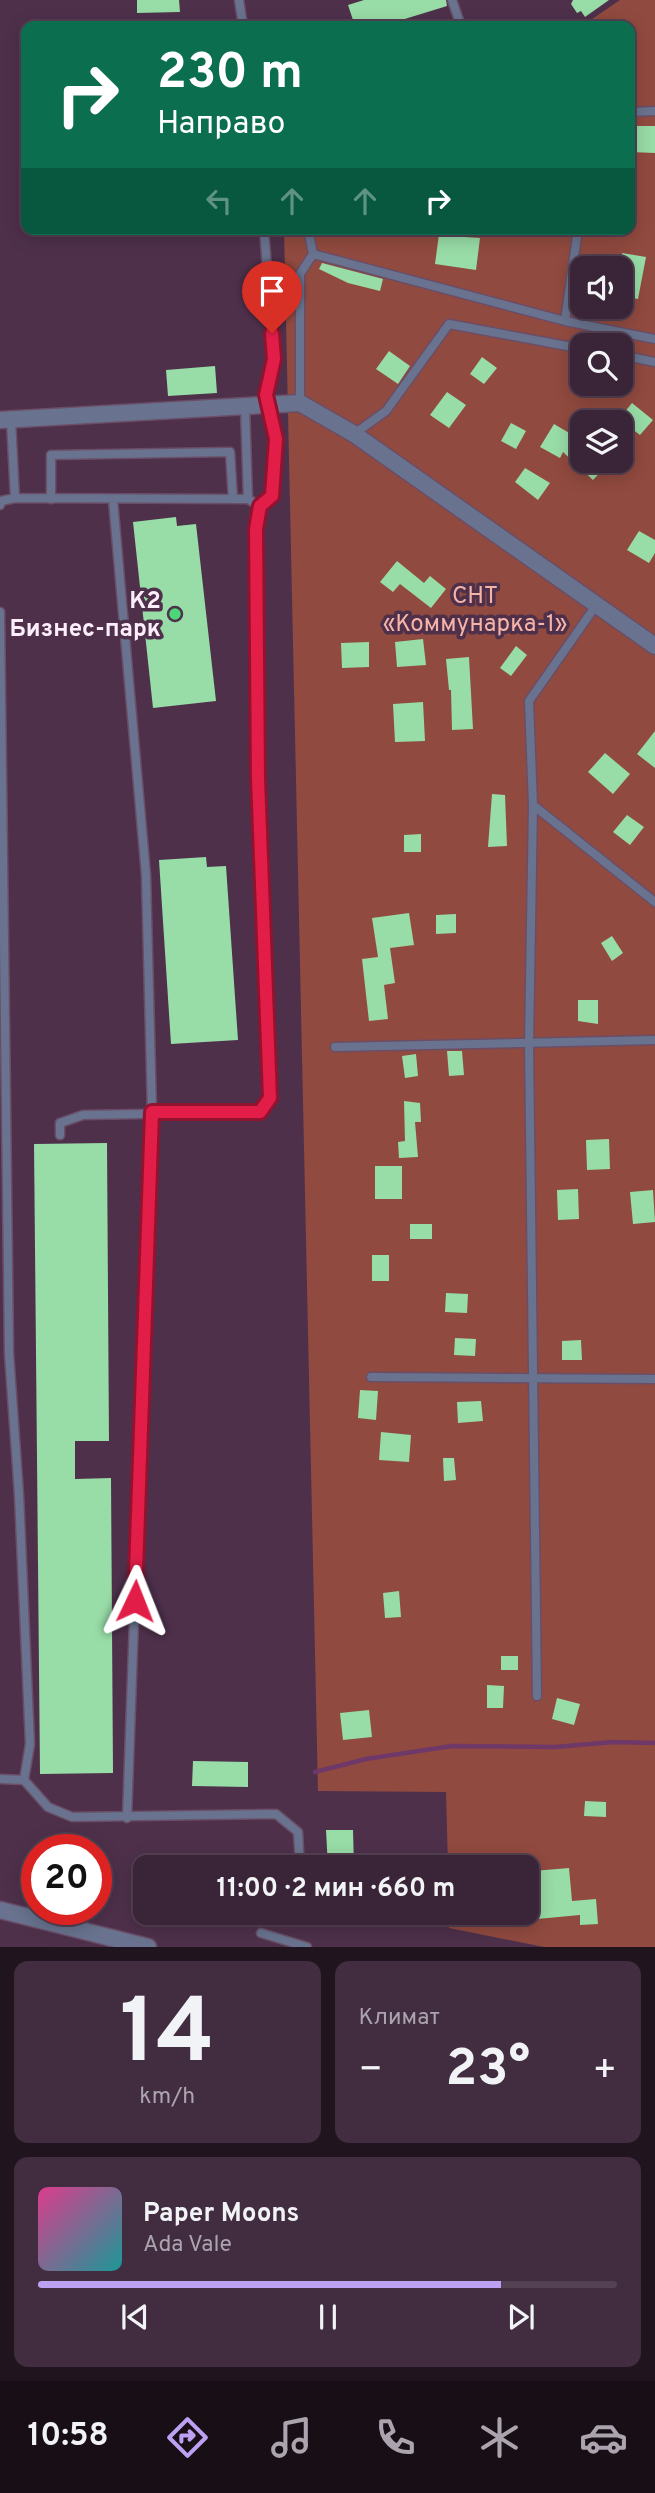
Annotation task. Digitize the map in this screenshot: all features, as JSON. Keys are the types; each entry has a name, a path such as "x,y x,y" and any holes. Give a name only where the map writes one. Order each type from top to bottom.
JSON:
{"street":[{"path":"6,420 271,406 300,402 354,434 655,646"},
{"path":"0,1909 148,1947"}],"lane":[{"path":"239,0 242,21"},
{"path":"452,0 459,21"},
{"path":"635,112 655,111"},
{"path":"61,1135 60,1123 83,1115 260,1112 270,1098 258,778 256,529 260,506 272,496 276,439 271,406 266,395 274,359 264,235"},
{"path":"300,402 300,274 313,254 309,235"},
{"path":"565,321 577,235"},
{"path":"313,254 565,321 655,339"},
{"path":"354,434 386,411 449,324 570,347"},
{"path":"633,357 655,362"},
{"path":"245,407 248,499"},
{"path":"6,420 15,498"},
{"path":"51,499 51,455 230,452 233,499"},
{"path":"0,505 1,501 15,498 248,499 260,506"},
{"path":"113,500 146,875 152,1112 127,1818"},
{"path":"537,1696 529,1044 533,805 529,701 597,604"},
{"path":"0,612 9,1353 19,1495 30,1744 24,1780"},
{"path":"533,805 655,902"},
{"path":"334,1047 655,1040"},
{"path":"371,1377 655,1379"},
{"path":"0,1779 24,1780 48,1807 72,1816 127,1818 276,1814 298,1832 299,1855"},
{"path":"261,1933 307,1947"}],"green space":[{"name":"СНТ «Коммунарка-1»","path":"620,0 655,0 655,1947 544,1947 449,1928 449,1925 539,1925 539,1855 448,1855 446,1792 318,1791 284,235 635,235 635,21 589,21"}],"building":[{"path":"137,0 179,0 180,12 137,13"},
{"path":"364,0 446,0 447,6 398,21 353,21 348,5"},
{"path":"573,0 609,0 585,17 581,11 577,13 571,4"},
{"path":"637,126 655,126 655,153 635,152"},
{"path":"439,235 480,238 476,270 435,264"},
{"path":"622,253 646,257 638,299 633,298 633,256 622,256"},
{"path":"322,263 383,279 380,291 348,283 319,269"},
{"path":"389,351 410,366 398,384 376,369"},
{"path":"482,357 497,368 484,384 470,374"},
{"path":"215,366 217,393 168,396 166,370"},
{"path":"447,392 466,405 449,428 430,415"},
{"path":"632,403 653,420 640,435 633,430 633,410 626,410"},
{"path":"511,423 526,431 516,449 501,441"},
{"path":"554,424 570,433 570,459 563,452 560,458 540,447"},
{"path":"525,468 550,483 538,500 515,482"},
{"path":"586,473 600,473 593,480"},
{"name":"К2 Бизнес-парк","path":"176,517 177,526 196,524 216,701 153,708 133,522"},
{"path":"639,531 655,540 655,553 649,563 627,550"},
{"path":"397,561 424,583 430,576 446,589 431,608 400,584 393,592 380,582"},
{"path":"423,639 426,665 397,667 395,642"},
{"path":"369,642 369,667 342,668 341,643"},
{"path":"516,646 527,655 511,676 500,668"},
{"path":"469,657 473,729 452,730 451,690 446,659"},
{"path":"423,702 425,741 395,742 393,704"},
{"path":"655,731 655,768 637,754"},
{"path":"605,753 630,774 613,794 588,772"},
{"path":"492,794 505,795 507,846 488,847"},
{"path":"627,815 644,827 630,845 613,832"},
{"path":"421,834 421,852 404,852 404,835"},
{"path":"206,857 207,867 226,866 238,1040 171,1044 159,860"},
{"path":"409,913 414,945 390,948 395,983 384,985 388,1019 369,1021 362,959 378,957 372,918"},
{"path":"456,914 456,933 436,934 436,915"},
{"path":"612,936 623,953 612,961 601,943"},
{"path":"578,1000 598,1000 598,1024 578,1021"},
{"path":"447,1051 462,1051 464,1075 449,1076"},
{"path":"416,1054 418,1076 405,1078 402,1056"},
{"path":"404,1101 420,1103 421,1122 415,1122 418,1157 399,1158 398,1142 405,1141"},
{"path":"609,1139 610,1169 587,1170 586,1140"},
{"path":"107,1143 109,1441 75,1441 75,1479 111,1478 113,1773 40,1774 34,1144"},
{"path":"375,1166 402,1166 402,1199 375,1199"},
{"path":"578,1189 579,1219 558,1220 557,1190"},
{"path":"653,1190 655,1222 633,1224 630,1192"},
{"path":"410,1224 432,1224 432,1239 410,1239"},
{"path":"372,1255 389,1255 389,1281 372,1281"},
{"path":"446,1293 468,1294 467,1313 445,1312"},
{"path":"455,1338 476,1339 475,1356 454,1355"},
{"path":"581,1340 582,1360 562,1360 562,1341"},
{"path":"360,1390 378,1391 376,1420 358,1418"},
{"path":"481,1401 483,1421 458,1423 457,1402"},
{"path":"381,1432 411,1435 409,1462 379,1460"},
{"path":"443,1458 454,1458 456,1480 444,1481"},
{"path":"399,1591 401,1617 385,1618 383,1593"},
{"path":"501,1656 518,1656 518,1670 501,1670"},
{"path":"487,1685 504,1686 503,1708 487,1708"},
{"path":"557,1698 580,1704 574,1725 552,1719"},
{"path":"369,1710 372,1737 343,1740 340,1713"},
{"path":"193,1761 248,1762 248,1787 192,1786"},
{"path":"585,1801 606,1802 606,1817 584,1816"},
{"path":"326,1830 353,1830 354,1855 327,1855"},
{"path":"569,1868 572,1901 596,1899 598,1924 580,1925 580,1915 539,1919 539,1870"}],"waterway":[{"path":"315,1772 366,1759 452,1746 555,1747 613,1742 655,1743"}],"place":[{"name":"К2 Бизнес-парк","path":"175,614"}],"route":[{"path":"135,1601 152,1112 260,1112 270,1098 258,778 256,529 260,506 272,496 276,439 271,406 266,395 274,359 272,333"}]}
